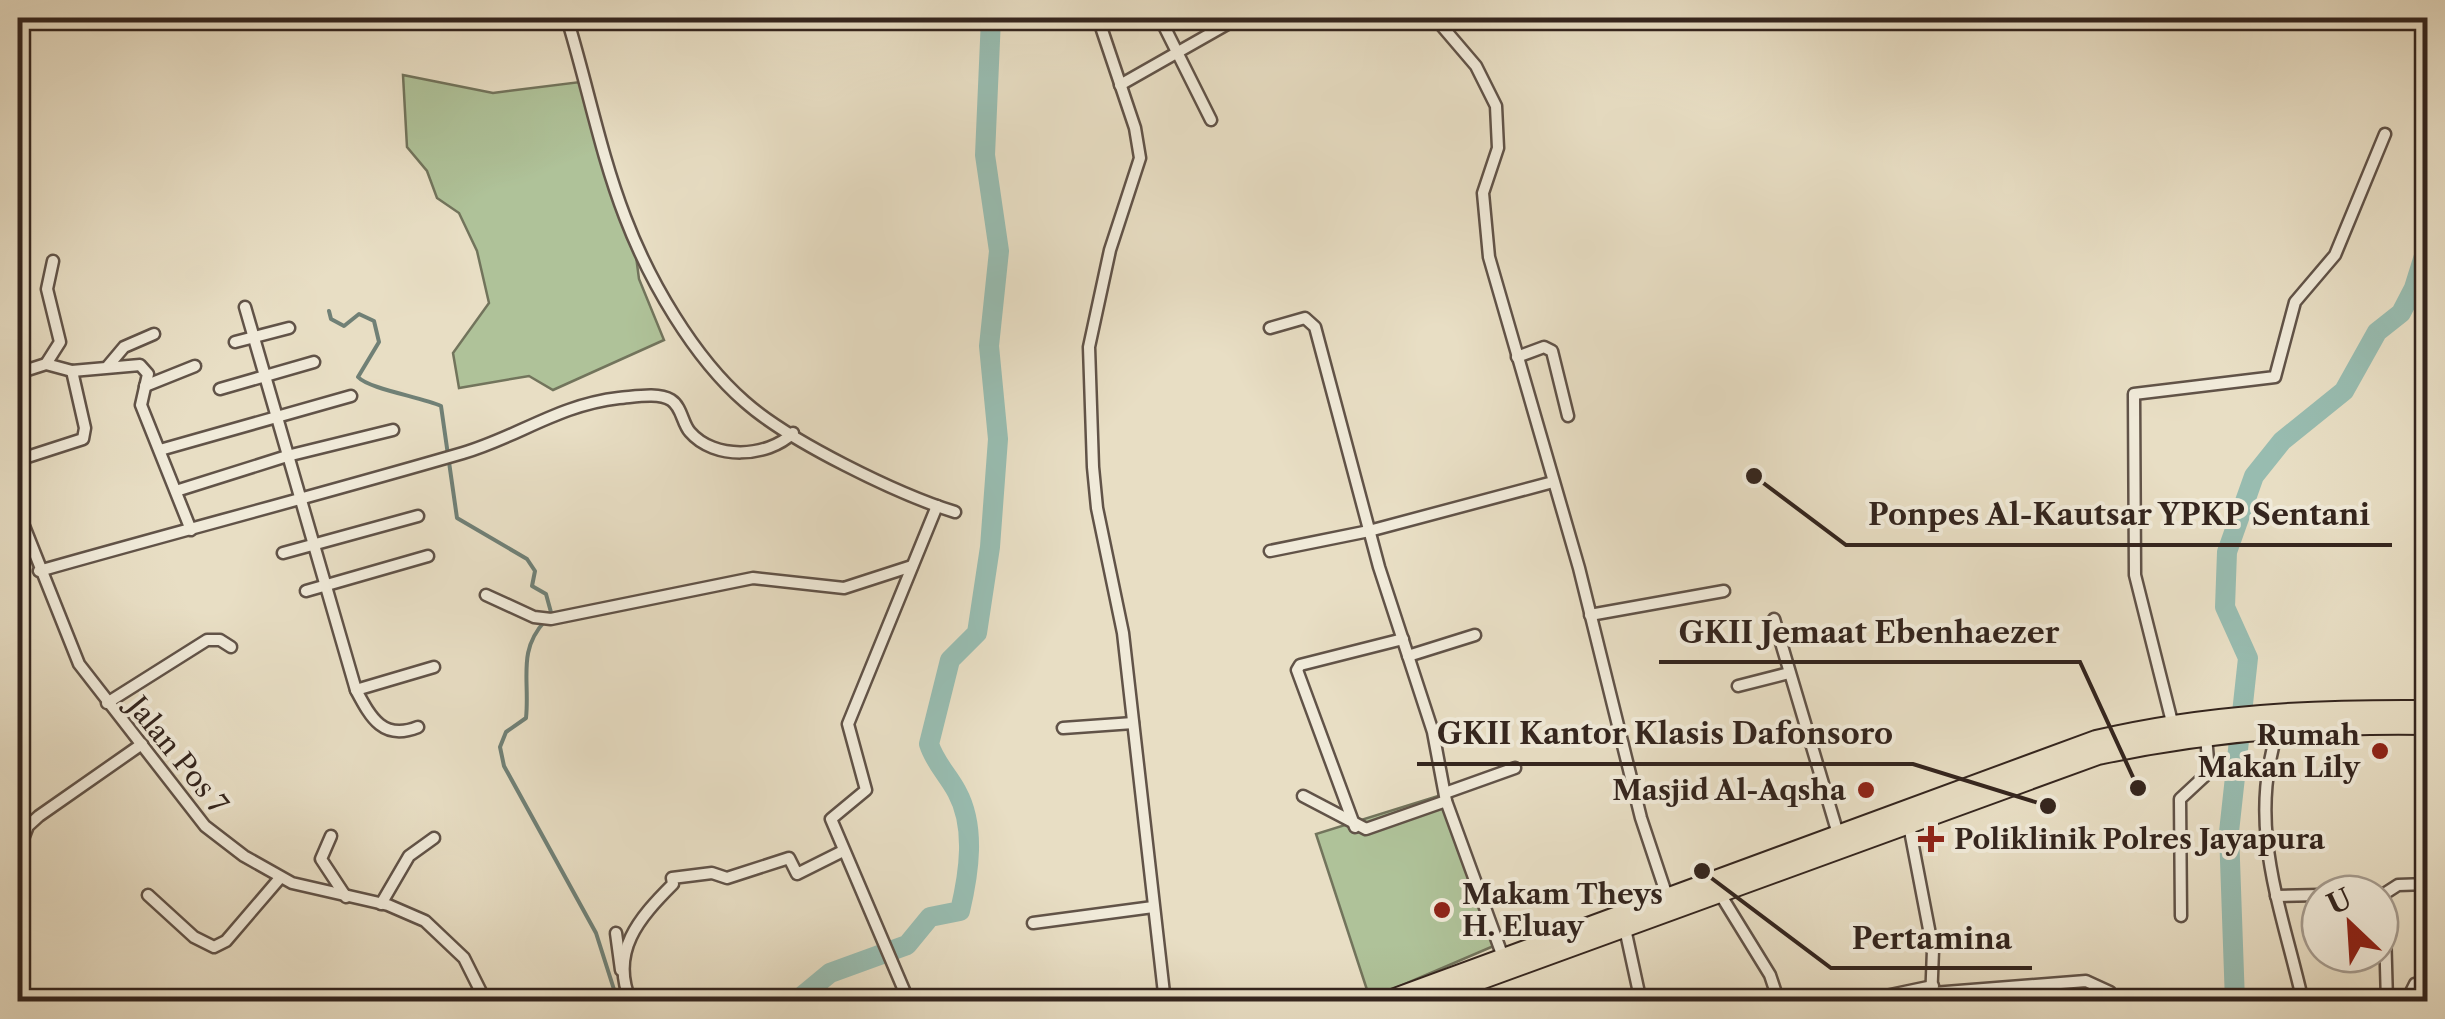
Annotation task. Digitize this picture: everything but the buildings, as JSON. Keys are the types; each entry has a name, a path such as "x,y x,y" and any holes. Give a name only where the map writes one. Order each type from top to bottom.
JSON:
{"highway":[{"path":"2097,747 2209,729 2428,710"},
{"path":"1420,1002 1470,986 1623,920 2097,747 2172,722 2209,729"},
{"path":"2274,724 2428,725"},
{"path":"1759,870 1838,834 1908,816"},
{"path":"1384,1002 1470,986 1503,956 1623,920 1668,896 1715,886"}],"street":[{"path":"571,18 569,25 616,194 641,253 689,333 733,391 793,433 873,478 954,512"},
{"path":"1098,18 1135,128 1140,158 1094,314 1089,376 1097,508 1116,592 1164,998 1131,1002"},
{"path":"1160,18 1211,120"},
{"path":"1120,85 1238,18"},
{"path":"1434,18 1476,66 1496,106 1498,148 1484,186 1483,210 1496,286 1554,482 1641,818 1668,896"},
{"path":"2172,722 2135,575 2134,394 2274,377 2296,302 2335,255 2385,134"},
{"path":"46,364 60,342 47,289 53,261"},
{"path":"244,308 356,690 374,722 384,730 395,734 418,727"},
{"path":"1270,328 1305,318 1312,320 1369,531 1433,732 1445,797 1503,956"},
{"path":"235,342 289,328"},
{"path":"108,366 124,347 154,334"},
{"path":"1517,357 1544,348 1552,351 1568,416"},
{"path":"220,389 314,362"},
{"path":"18,373 46,364 72,370 144,367 142,405 191,530"},
{"path":"145,386 195,366"},
{"path":"18,460 83,439 85,428 72,370"},
{"path":"160,450 351,396"},
{"path":"39,571 459,454 545,416 624,398 670,400 698,441 725,452 772,447 793,433"},
{"path":"176,491 287,456 392,430"},
{"path":"1270,551 1369,531 1554,482"},
{"path":"909,1002 831,819 866,787 848,724 936,506"},
{"name":"Jalan Pos 7","path":"18,511 78,664 205,826 280,878 409,912 446,937 471,970 486,1002"},
{"path":"282,553 418,516"},
{"path":"306,591 428,556"},
{"path":"486,595 534,617 551,619 753,578 844,588 912,566"},
{"path":"1590,615 1724,591"},
{"path":"1774,620 1838,834"},
{"path":"1408,656 1475,634"},
{"path":"1356,826 1297,670 1402,639"},
{"path":"107,703 207,640 220,640 230,647"},
{"path":"356,690 434,666"},
{"path":"1738,686 1789,673"},
{"path":"1063,728 1133,723"},
{"path":"2274,724 2264,826 2265,856 2303,1002"},
{"path":"2182,916 2180,799 2209,772 2209,729"},
{"path":"21,844 28,826 39,816 142,744"},
{"path":"1303,796 1366,829 1515,768"},
{"path":"1908,816 1928,923 1932,994"},
{"path":"331,836 321,860 347,898"},
{"path":"381,904 409,856 434,838"},
{"path":"623,976 630,934 673,884 672,878 712,873 727,878 788,858 797,874 844,851"},
{"path":"148,895 194,937 214,947 226,941 280,878"},
{"path":"2400,886 2428,884"},
{"path":"1715,886 1773,980 1779,1002"},
{"path":"2276,896 2300,895"},
{"path":"1033,923 1153,907"},
{"path":"1623,920 1641,1002"},
{"path":"616,934 631,1002"},
{"path":"2385,974 2386,1001 2408,998 2415,984 2428,982"},
{"path":"1856,1002 2086,981 2110,992 2116,1002"},
{"path":"1946,992 1964,1002"}],"green space":[{"path":"403,75 493,93 580,82 636,256 639,279 664,340 553,390 529,376 459,388 453,353 489,303 477,251 459,213 437,198 427,171 407,147"},
{"path":"1438,796 1496,945 1370,999 1316,834"}],"waterway":[{"path":"795,1002 830,973 907,945 930,917 960,911 963,896 969,850 967,820 957,792 929,744 950,660 977,633 990,547 998,439 989,346 999,251 985,155 991,18"},
{"path":"2235,1002 2229,832 2248,658 2225,607 2227,552 2254,476 2282,441 2344,391 2377,332 2401,313 2414,288 2428,243"},
{"path":"329,311 331,319 344,326 359,314 374,321 379,342 358,377 441,406 457,518 527,559 535,571 532,586 546,594 552,616"},
{"path":"545,621 536,632 528,655 526,718 506,732 500,747 504,766 596,933 618,1002"}],"place":[{"name":"Ponpes Al-Kautsar YPKP Sentani","path":"1754,476"},
{"name":"Rumah Makan Lily","path":"2380,751"},
{"name":"GKII Jemaat Ebenhaezer","path":"2138,788"},
{"name":"Masjid Al-Aqsha","path":"1866,790"},
{"name":"GKII Kantor Klasis Dafonsoro","path":"2048,806"},
{"name":"Poliklinik Polres Jayapura","path":"1931,839"},
{"name":"Pertamina","path":"1702,871"},
{"name":"Makam Theys H. Eluay","path":"1442,910"}]}
